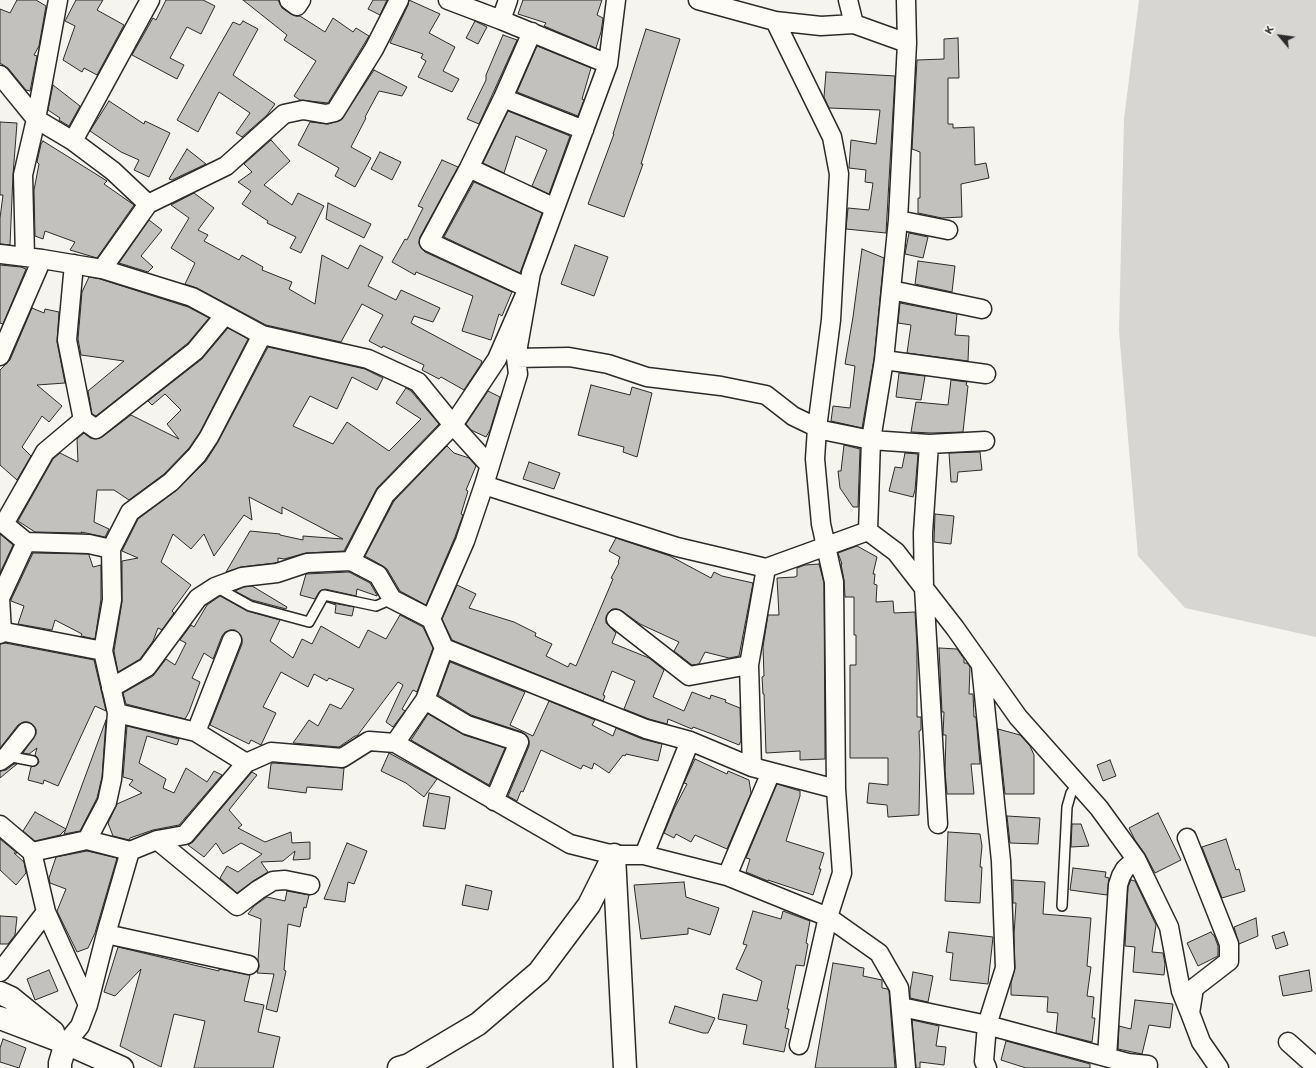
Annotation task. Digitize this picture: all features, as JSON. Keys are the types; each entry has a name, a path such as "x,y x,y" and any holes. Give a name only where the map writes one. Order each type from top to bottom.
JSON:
{"street":[{"path":"0,356 34,258 23,175 36,119 58,0"},
{"path":"73,141 150,0"},
{"path":"289,0 297,6 301,0"},
{"path":"102,269 148,204 226,166 284,114 303,110 326,114 335,112 364,66 399,0"},
{"path":"448,0 532,32 608,64"},
{"path":"501,20 508,0"},
{"path":"431,619 465,542 518,374 516,358 531,273 608,64 616,0"},
{"path":"698,0 775,21 821,26 854,24 907,43"},
{"path":"848,0 854,24"},
{"path":"868,532 871,440 884,360 898,220 907,43 906,0"},
{"path":"775,21 832,137 839,174 831,320 817,428 815,459 821,524 834,582 836,789 842,873 828,917 799,1045"},
{"path":"528,288 429,242 469,168 503,98 532,32"},
{"path":"0,75 36,119 73,141 113,171 148,204"},
{"path":"503,98 584,130"},
{"path":"469,168 555,208"},
{"path":"898,220 948,230"},
{"path":"0,254 102,269 192,297 262,335 368,359 418,382 453,426 490,466"},
{"path":"74,264 67,340 83,420 96,429 195,351 226,315"},
{"path":"351,561 384,495 453,426 497,359 528,288"},
{"path":"891,290 982,309"},
{"path":"87,840 107,802 112,779 117,713 103,651 112,600 111,549 130,512 171,482 210,437 262,335"},
{"path":"516,358 569,357 608,364 647,377 721,386 766,395 793,416 817,428 871,440 929,444 985,441"},
{"path":"884,360 986,374"},
{"path":"83,420 45,452 4,524 26,542 89,544 111,549"},
{"path":"929,444 924,533 924,588 938,824"},
{"path":"484,485 676,547 766,568 868,532"},
{"path":"868,532 896,552 1018,717 1099,808 1136,859 1169,927 1181,991 1201,1042 1219,1068"},
{"path":"26,542 0,598 1,632 103,651"},
{"path":"111,688 148,667 198,598 215,587 242,577 278,574 307,563 351,561 378,575 392,599 431,619 444,648 646,729 690,741 752,767 836,789"},
{"path":"752,767 750,665 766,568"},
{"path":"616,619 689,676 750,665"},
{"path":"196,732 232,640"},
{"path":"395,742 425,700 444,648"},
{"path":"981,665 1001,861 1005,968 987,1025 984,1061 987,1068"},
{"path":"425,700 467,725 519,742 494,801"},
{"path":"117,713 196,732 246,763"},
{"path":"4,758 26,732"},
{"path":"32,852 87,840 130,851 156,840 185,835 246,763 271,752 342,758 369,741 395,742 570,844 614,855 644,855 727,876 828,917 878,953 899,988 906,1068"},
{"path":"644,855 690,741"},
{"path":"727,876 771,772"},
{"path":"0,825 32,852 46,912 88,1005"},
{"path":"1187,838 1229,944 1229,961 1194,988 1190,1013"},
{"path":"156,840 238,906 258,890 273,882 285,880 310,885"},
{"path":"60,1068 66,1043 80,1026 88,1005 106,934 130,851"},
{"path":"400,1068 423,1062 478,1024 539,972 589,905 614,855"},
{"path":"614,855 624,1068"},
{"path":"1107,1058 1118,885 1125,869 1136,859"},
{"path":"0,972 46,912"},
{"path":"106,934 249,965"},
{"path":"0,993 11,998 66,1043"},
{"path":"901,1007 987,1025 1128,1063 1148,1065"},
{"path":"0,1018 66,1043 122,1068"},
{"path":"1288,1042 1316,1067"}],"lane":[{"path":"215,587 250,606 309,622 324,595 376,606 392,599"},
{"path":"4,758 34,761"},
{"path":"1062,906 1067,807 1071,793 1078,784"}],"shaded area":[{"path":"1139,0 1316,0 1316,637 1185,608 1138,556 1119,331 1124,119"}],"building":[{"path":"17,0 36,0 46,6 39,46 34,55 37,56 30,91 26,90 8,68 0,63 0,9 10,13"},
{"path":"76,0 103,0 97,10 124,25 97,75 84,68 82,72 63,60 75,26 65,21"},
{"path":"166,0 203,0 215,6 201,34 187,27 170,58 184,65 177,79 132,55 153,18 156,20"},
{"path":"243,0 278,0 282,8 291,14 300,16 325,32 333,18 353,32 356,28 369,36 328,103 300,100 294,96 316,61 284,40 287,35"},
{"path":"373,0 387,0 380,15 368,9"},
{"path":"409,0 440,14 429,33 455,47 443,71 459,79 452,92 418,77 426,61 421,58 423,54 390,43"},
{"path":"523,0 602,0 597,15 603,18 601,32 596,48 544,26 546,23 518,14"},
{"path":"243,21 258,29 233,75 275,104 267,115 242,137 236,133 250,113 219,92 198,132 177,120 233,22 240,25"},
{"path":"475,21 487,27 478,44 466,38"},
{"path":"646,29 680,39 641,164 643,164 624,217 588,204 614,134"},
{"path":"503,35 517,40 479,124 467,119 486,80 486,75"},
{"path":"958,38 959,78 948,78 948,124 953,124 953,128 974,127 975,165 986,163 989,178 961,184 962,217 942,218 918,213 918,198 920,198 920,152 912,149 917,60 944,59 944,39"},
{"path":"537,46 591,68 582,99 584,100 578,116 517,92"},
{"path":"374,70 407,87 402,96 379,91 365,117 366,118 351,147 371,158 355,187 335,176 339,168 298,145 310,122 328,124 341,120"},
{"path":"826,72 895,76 886,233 846,229 848,208 869,210 873,183 865,182 866,170 849,168 851,140 876,144 880,110 829,108 824,97"},
{"path":"53,85 80,106 69,126 59,120 60,118 48,110"},
{"path":"109,101 144,124 145,121 170,133 149,177 134,170 139,160 121,152 90,131"},
{"path":"508,111 570,136 549,194 532,186 547,150 516,136 504,173 483,163"},
{"path":"0,122 17,123 10,245 0,244 0,218 3,195 0,195"},
{"path":"271,140 290,161 264,185 292,205 298,193 324,206 301,253 290,248 296,237 267,223 268,221 242,204 251,191 238,182 252,172 244,164"},
{"path":"43,141 107,181 104,184 134,205 97,258 70,250 75,242 45,231 43,239 35,236 34,190 39,164 37,162"},
{"path":"187,149 206,164 172,180 169,179"},
{"path":"380,152 401,162 392,180 371,169"},
{"path":"442,160 458,167 420,237 419,243 425,252 512,292 502,316 499,314 491,340 462,331 473,296 416,272 415,275 392,262 405,239 407,240 423,208 418,206"},
{"path":"474,182 542,213 520,273 444,237"},
{"path":"194,193 214,208 198,230 208,235 204,241 239,260 242,255 263,267 262,270 292,282 289,289 315,304 322,255 348,269 360,245 383,257 368,286 396,300 401,290 440,308 433,322 414,316 411,323 482,361 464,390 441,377 439,379 422,370 424,365 383,346 382,348 369,341 383,315 362,304 341,342 266,325 197,288 185,284 195,263 171,248 189,218 171,205"},
{"path":"328,203 371,224 364,238 326,219"},
{"path":"149,220 162,230 141,256 153,267 148,272 119,263"},
{"path":"909,233 928,237 923,258 905,254"},
{"path":"575,245 608,257 594,296 561,284"},
{"path":"862,249 884,258 874,359 862,428 831,421 833,406 850,408 855,366 845,364"},
{"path":"918,261 955,266 952,292 915,284"},
{"path":"0,265 21,267 26,269 3,324 0,323"},
{"path":"89,277 100,279 188,307 209,318 188,343 96,416 92,414 88,391 124,361 81,355 78,339 82,292"},
{"path":"900,303 957,314 955,335 969,336 968,361 907,353 911,325 898,323"},
{"path":"32,308 44,313 45,309 59,312 57,342 65,383 37,385 62,406 49,422 42,416 22,447 31,456 17,480 0,465 0,370 10,360"},
{"path":"228,328 248,339 200,432 189,448 164,474 129,500 114,490 97,490 94,522 109,529 105,537 81,532 82,533 35,532 18,521 53,459 60,453 78,462 77,439 84,433 90,438 96,439 102,437 131,415 179,439 167,424 181,410 165,394 152,405 148,401 202,359"},
{"path":"268,347 365,369 383,378 377,390 352,377 337,409 310,396 293,426 333,444 347,422 389,451 421,419 396,403 406,388 411,391 439,424 377,488 344,551 306,553 284,559 278,558 278,562 275,563 241,567 226,572 250,531 280,534 303,540 303,536 343,539 282,507 282,514 249,497 252,520 244,515 214,556 204,534 191,549 173,534 161,562 191,585 172,611 174,613 162,630 158,628 153,641 140,659 118,672 114,651 122,602 122,561 138,558 122,551 138,519 177,490 206,461 218,442"},
{"path":"899,373 925,376 921,400 896,397"},
{"path":"951,380 967,382 966,385 968,386 963,432 911,432 916,402 948,405"},
{"path":"591,385 630,395 632,387 652,393 637,457 623,452 624,447 578,435"},
{"path":"488,391 500,397 490,430 486,437 471,430 466,424"},
{"path":"844,445 860,449 858,507 853,507 840,488 838,471 841,471"},
{"path":"447,446 454,453 469,458 476,466 466,490 468,491 461,514 463,515 426,605 400,591 387,569 365,556 394,501"},
{"path":"980,452 982,470 958,472 957,482 951,482 949,453"},
{"path":"905,453 918,454 913,497 889,491 895,467 902,468"},
{"path":"529,462 560,473 554,489 523,479"},
{"path":"935,514 954,516 951,544 934,542"},
{"path":"0,534 13,545 0,573"},
{"path":"616,538 670,556 711,578 714,572 722,576 753,583 739,656 729,658 705,652 699,664 692,665 674,651 679,642 640,624 617,609 612,609 606,618 606,623 616,633 612,643 649,658 664,670 653,697 684,711 692,692 710,699 711,695 726,700 725,702 740,708 741,741 739,745 668,719 667,724 649,719 624,709 635,681 612,671 603,695 605,696 603,701 452,640 442,619 457,585 476,594 469,608 514,622 536,633 535,636 552,644 546,656 568,667 570,663 576,666 613,579 611,578 619,563 620,557 609,551"},
{"path":"857,546 877,557 873,574 875,574 874,584 877,585 876,602 893,601 894,613 915,612 917,646 917,717 921,717 921,730 919,731 919,815 888,817 887,805 867,803 869,783 888,785 888,758 850,758 850,665 856,665 854,597 845,597 842,564 838,553"},
{"path":"33,553 88,554 93,567 101,565 101,599 95,639 81,636 82,634 55,620 52,630 18,624 24,606 11,600"},
{"path":"819,564 824,583 825,759 800,760 800,751 766,753 762,677 764,676 763,647 768,615 779,615 777,578 795,577 797,576 797,568 805,565"},
{"path":"349,572 370,583 377,596 357,589 356,596 325,589 319,592 315,599 300,595 306,574"},
{"path":"252,586 287,607 286,609 252,600 235,591 244,587"},
{"path":"220,596 247,611 280,620 270,641 293,658 302,639 312,644 321,626 359,648 368,630 386,639 400,615 423,627 433,648 417,692 413,690 402,709 405,711 393,727 386,722 403,685 398,682 357,736 339,747 293,743 309,720 318,726 330,704 341,709 354,689 329,678 327,681 314,674 308,687 281,672 263,707 276,713 261,745 251,740 249,744 210,725 242,644 240,634 235,630 225,632 213,659 204,653 192,678 200,682 185,719 126,704 123,693 153,676 166,659 175,665 186,643 180,640 191,625 194,627 207,605"},
{"path":"327,602 354,607 352,616 335,613 336,605"},
{"path":"5,643 94,660 106,711 95,706 58,786 44,780 43,784 28,780 31,767 37,765 39,762 35,755 37,748 29,754 23,753 36,734 36,729 32,724 23,722 18,725 0,748 0,644"},
{"path":"939,648 957,649 964,659 964,663 967,663 970,667 969,694 973,694 974,717 976,717 980,764 971,764 974,794 947,794 945,771 946,735 943,735 944,712 942,712"},
{"path":"450,662 525,692 510,725 533,736 549,701 595,720 592,725 613,736 616,728 642,739 662,744 658,761 626,754 625,756 623,755 609,773 594,763 592,769 583,765 581,769 541,750 523,792 521,791 517,801 508,796 529,746 527,736 522,732 471,715 438,695"},
{"path":"428,714 464,735 505,748 489,785 411,740"},
{"path":"106,720 102,777 97,798 80,831 64,834"},
{"path":"127,726 179,739 177,745 147,736 139,763 166,779 163,788 174,793 186,768 207,782 214,771 222,775 179,825 153,830 130,838 129,840 113,836 108,823 117,804 142,793 129,785 133,780 123,777"},
{"path":"998,729 1020,735 1030,746 1034,755 1034,794 1005,794"},
{"path":"389,753 437,779 424,797 406,783 381,771"},
{"path":"695,759 727,774 728,771 749,780 751,793 727,849 695,835 691,842 676,834 674,838 664,833 687,784 684,783"},
{"path":"1110,760 1116,776 1103,781 1097,765"},
{"path":"14,764 17,764 0,778 0,771 6,770"},
{"path":"271,764 344,768 342,790 307,787 306,793 268,788"},
{"path":"252,772 257,775 229,810 242,825 238,828 265,842 291,832 292,843 310,842 310,859 293,860 295,851 283,861 261,862 268,872 237,893 220,878 227,866 238,872 262,854 241,843 223,854 216,843 204,857 188,845 193,842"},
{"path":"777,784 800,791 800,796 786,841 824,853 813,895 768,881 746,872 750,859 746,858"},
{"path":"429,793 450,797 445,829 423,826"},
{"path":"35,812 66,829 60,835 35,841 23,831"},
{"path":"1158,813 1181,860 1155,873 1129,828"},
{"path":"1007,816 1040,818 1038,844 1010,843"},
{"path":"1072,824 1081,824 1089,846 1071,847"},
{"path":"948,832 980,834 982,846 980,867 982,867 980,903 945,901"},
{"path":"0,839 17,853 14,853 24,862 26,873 16,885 0,870"},
{"path":"1226,839 1236,870 1239,869 1245,891 1222,898 1202,847"},
{"path":"347,843 367,851 354,884 348,882 345,902 324,899"},
{"path":"87,851 117,858 95,933 88,948 77,952 57,911 66,889 50,883 49,878 56,857"},
{"path":"1073,868 1106,872 1105,877 1109,878 1107,895 1070,890"},
{"path":"1013,880 1045,882 1043,914 1091,918 1087,966 1091,967 1087,996 1094,997 1092,1018 1095,1018 1092,1042 1056,1033 1058,1013 1047,1012 1048,997 1011,995 1011,983 1015,968 1014,935 1016,903 1013,903"},
{"path":"1131,880 1135,881 1156,925 1152,952 1163,953 1165,964 1164,975 1133,972 1135,947 1125,946 1128,887"},
{"path":"684,882 686,897 719,908 710,935 688,928 688,934 641,939 634,885"},
{"path":"466,885 492,891 488,910 462,905"},
{"path":"287,891 309,895 306,908 304,907 300,927 288,924 284,970 286,971 277,1012 266,1009 274,974 257,973 259,967 258,960 261,919 248,914 254,906 267,897 285,901"},
{"path":"753,911 781,919 783,911 810,921 804,966 796,965 787,1009 789,1009 785,1028 789,1029 784,1052 743,1044 747,1025 718,1019 723,994 757,1001 762,981 736,969 747,945 743,944"},
{"path":"0,916 17,917 15,935 8,944 0,944"},
{"path":"1256,918 1258,936 1239,944 1234,927"},
{"path":"949,932 993,937 988,984 950,980 953,953 946,952"},
{"path":"1211,932 1214,935 1218,946 1218,956 1198,966 1187,943"},
{"path":"1284,932 1288,945 1276,949 1272,936"},
{"path":"118,947 219,971 219,969 250,975 244,1001 264,1005 258,1032 280,1037 273,1068 194,1068 205,1021 174,1014 161,1067 120,1046 141,969 115,996 104,992"},
{"path":"833,963 864,968 863,976 882,980 882,988 888,989 895,1068 815,1068"},
{"path":"49,970 58,991 35,1000 27,979"},
{"path":"1309,970 1312,991 1283,996 1279,976"},
{"path":"913,972 933,976 928,1002 910,998"},
{"path":"1135,1000 1173,1004 1170,1028 1149,1025 1142,1054 1118,1049 1119,1026 1131,1029"},
{"path":"675,1006 715,1018 708,1033 703,1033 669,1023"},
{"path":"912,1020 939,1026 936,1046 946,1047 944,1065 920,1062 920,1068 916,1068"},
{"path":"3,1039 26,1048 19,1068 0,1062 0,1048"},
{"path":"1006,1041 1090,1064 1090,1068 1026,1068 1001,1060"}]}
